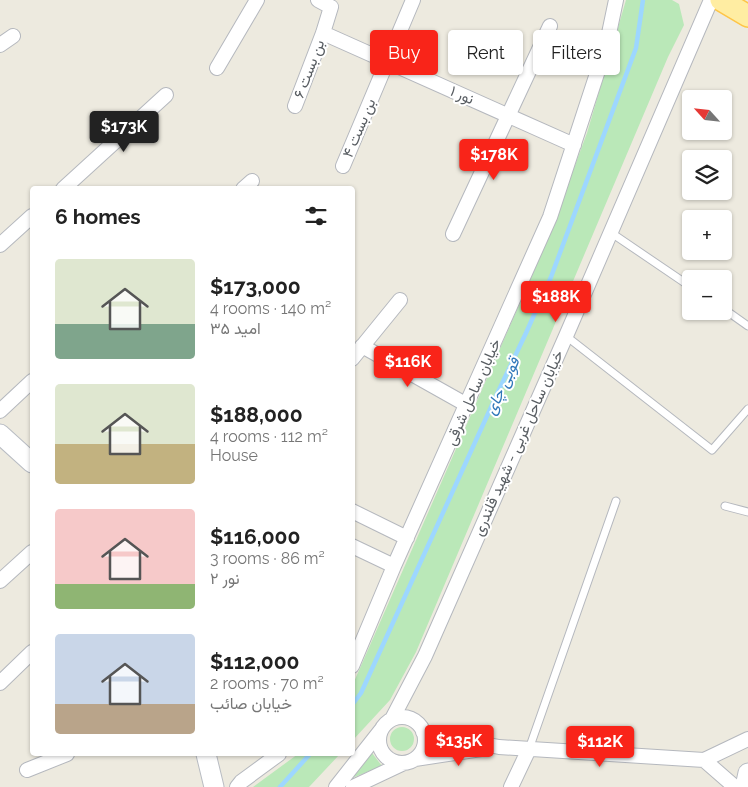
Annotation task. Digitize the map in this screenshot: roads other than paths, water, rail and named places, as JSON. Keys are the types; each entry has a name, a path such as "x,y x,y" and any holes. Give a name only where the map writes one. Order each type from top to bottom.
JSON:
{"main road":[{"path":"722,0 748,16"},
{"path":"1,437 30,461"},
{"path":"206,756 214,787"},
{"path":"745,787 748,773"}],"street":[{"path":"217,68 257,0"},
{"name":"بن بست ۶","path":"295,106 331,7 318,0"},
{"name":"بن بست ۴","path":"400,30 413,0"},
{"name":"خیابان ساحل شرقی","path":"355,659 394,566 550,217 607,43 616,0"},
{"name":"خیابان ساحل غربی - شهید قلندری","path":"392,719 424,656 566,336 711,0"},
{"path":"453,234 550,26"},
{"name":"نور ۱","path":"323,33 370,54"},
{"path":"0,44 13,36"},
{"name":"بن بست ۴","path":"343,166 381,75"},
{"name":"نور ۱","path":"418,75 574,145"},
{"path":"65,186 166,95"},
{"path":"0,245 30,218"},
{"path":"355,355 400,300"},
{"path":"362,346 467,405"},
{"path":"0,411 30,383"},
{"path":"355,512 408,538"},
{"path":"355,547 394,566"},
{"path":"0,581 30,554"},
{"path":"0,683 30,654"},
{"path":"336,787 386,723 392,719 407,717 420,725 425,738 425,744 420,755 353,787"},
{"path":"381,729 379,736 381,750 385,756 397,763 499,747"},
{"path":"423,732 499,747 704,760 748,738"},
{"path":"511,787 529,749"},
{"path":"27,770 62,756"},
{"path":"237,787 276,756"},
{"path":"704,760 735,787"}],"lane":[{"path":"610,232 682,281"},
{"path":"732,315 748,326"},
{"path":"566,336 712,450 748,408"},
{"path":"529,749 616,501"},
{"path":"725,506 748,512"}],"waterway":[{"name":"قوبی چای","path":"355,701 361,693 551,277 636,48 643,0"},
{"name":"قوبی چای","path":"280,787 308,756"}]}
